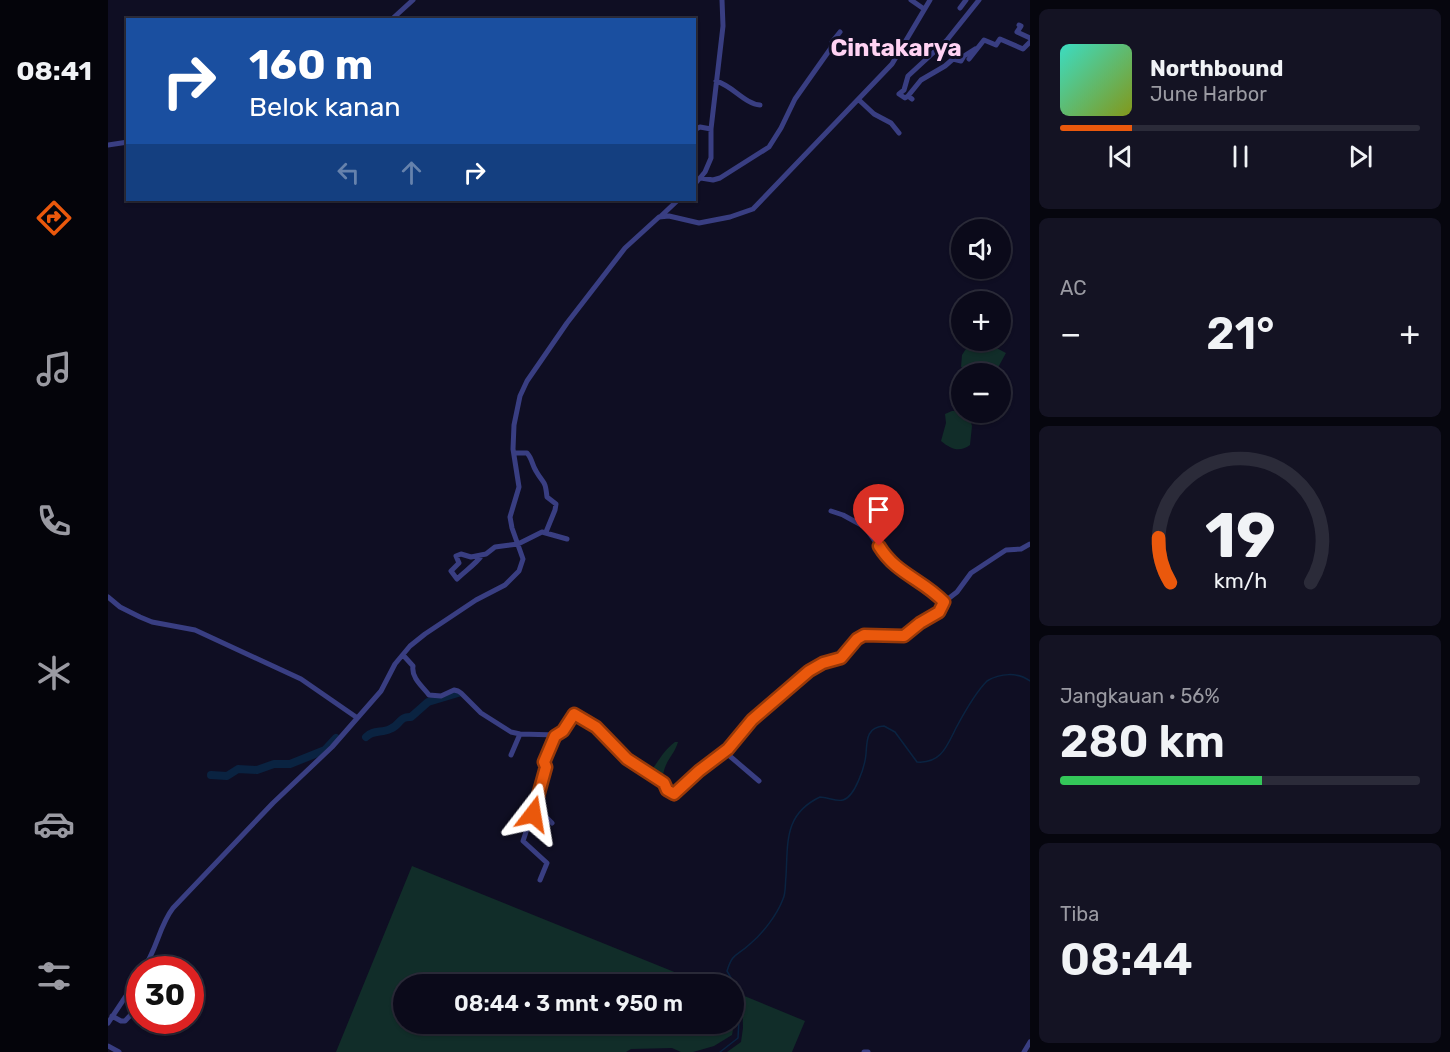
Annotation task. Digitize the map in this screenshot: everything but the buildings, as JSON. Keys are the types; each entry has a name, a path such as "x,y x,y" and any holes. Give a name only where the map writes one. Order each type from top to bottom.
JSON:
{"street":[{"path":"393,18 413,0"},
{"path":"696,183 710,161 711,129 723,26 722,0"},
{"path":"911,0 924,9"},
{"path":"659,217 669,216 699,223 753,209 892,64 930,0"},
{"path":"960,9 966,0"},
{"path":"975,50 964,56 961,61 952,59 945,66 921,80 910,98 899,94 904,90 908,76 947,40 979,0"},
{"path":"969,59 984,40 996,45 1000,39 1005,40 1023,49 1030,40 1017,32 1021,26 1019,25"},
{"path":"701,178 720,178 769,147 795,99 840,32"},
{"path":"716,81 727,84 750,103 760,105"},
{"path":"859,100 874,114 891,123 899,133"},
{"path":"696,129 700,127 711,129"},
{"path":"108,145 126,142"},
{"path":"150,956 173,908 273,803 332,747 381,691 402,655 425,634 476,600 505,585 519,571 523,562 510,517 519,487 514,453 517,404 527,381 567,323 618,258 643,230 677,201"},
{"path":"514,453 527,453 530,456 536,471 547,486 547,497 556,504 546,532"},
{"path":"831,511 843,514 865,527 892,565 928,586 944,602"},
{"path":"482,555 478,562 470,566 457,579 451,571 459,563 456,556 461,554 471,557 482,555 495,547 518,544 542,532 567,539"},
{"path":"540,880 547,863 523,841 546,767 544,762 555,736 563,731 572,715 596,727 627,759 664,783 667,790 674,794 699,771 725,752 752,720 809,671 823,663 841,658 857,639 864,635 904,636 939,612 944,602 957,592 971,573 1010,548 1021,549 1030,544"},
{"path":"108,597 120,608 140,617 152,622 195,630 301,679 356,717"},
{"path":"402,655 413,666 415,677 429,695 441,696 454,690 461,693 474,707 495,723 511,732 555,736"},
{"path":"511,754 520,734"},
{"path":"725,752 759,782"},
{"path":"537,799 541,801 545,816 552,823"},
{"path":"126,996 110,1019 126,1020"},
{"path":"1024,1052 1030,1042"},
{"path":"108,1046 119,1052"}],"green space":[{"path":"965,351 1002,351 1006,353 1000,363 961,363"},
{"path":"951,411 951,423 971,423 970,445 959,449 952,448 941,441 946,423 945,414"},
{"path":"675,742 678,742 665,767 663,777 659,780 650,772"},
{"path":"412,866 679,974 393,974 393,1034 732,1034 714,1046 693,1052 681,1052 672,1048 631,1049 626,1052 336,1052"},
{"path":"744,996 805,1021 792,1052 727,1052 741,1042 744,1034"}],"waterway":[{"path":"720,1052 738,1038 740,1001 727,971 733,958 760,935 784,897 790,830 800,812 820,797 843,800 852,793 865,759 867,740 874,729 884,726 895,732 917,762 932,760 938,757 946,747 970,703 987,681 998,676 1009,675 1020,676 1030,681"},
{"path":"366,737 371,733 393,728 404,718 411,717 428,702 458,693"},
{"path":"211,775 227,776 238,769 257,770 274,764 290,764 325,750 336,738"}],"district":[{"name":"Cintakarya","path":"896,48"}],"route":[{"path":"533,814 546,767 544,762 555,736 563,731 574,714 600,730 627,759 664,783 667,790 674,794 728,749 752,720 809,671 823,663 841,658 860,636 867,634 904,636 939,612 944,602 928,586 892,565 879,546"}]}
